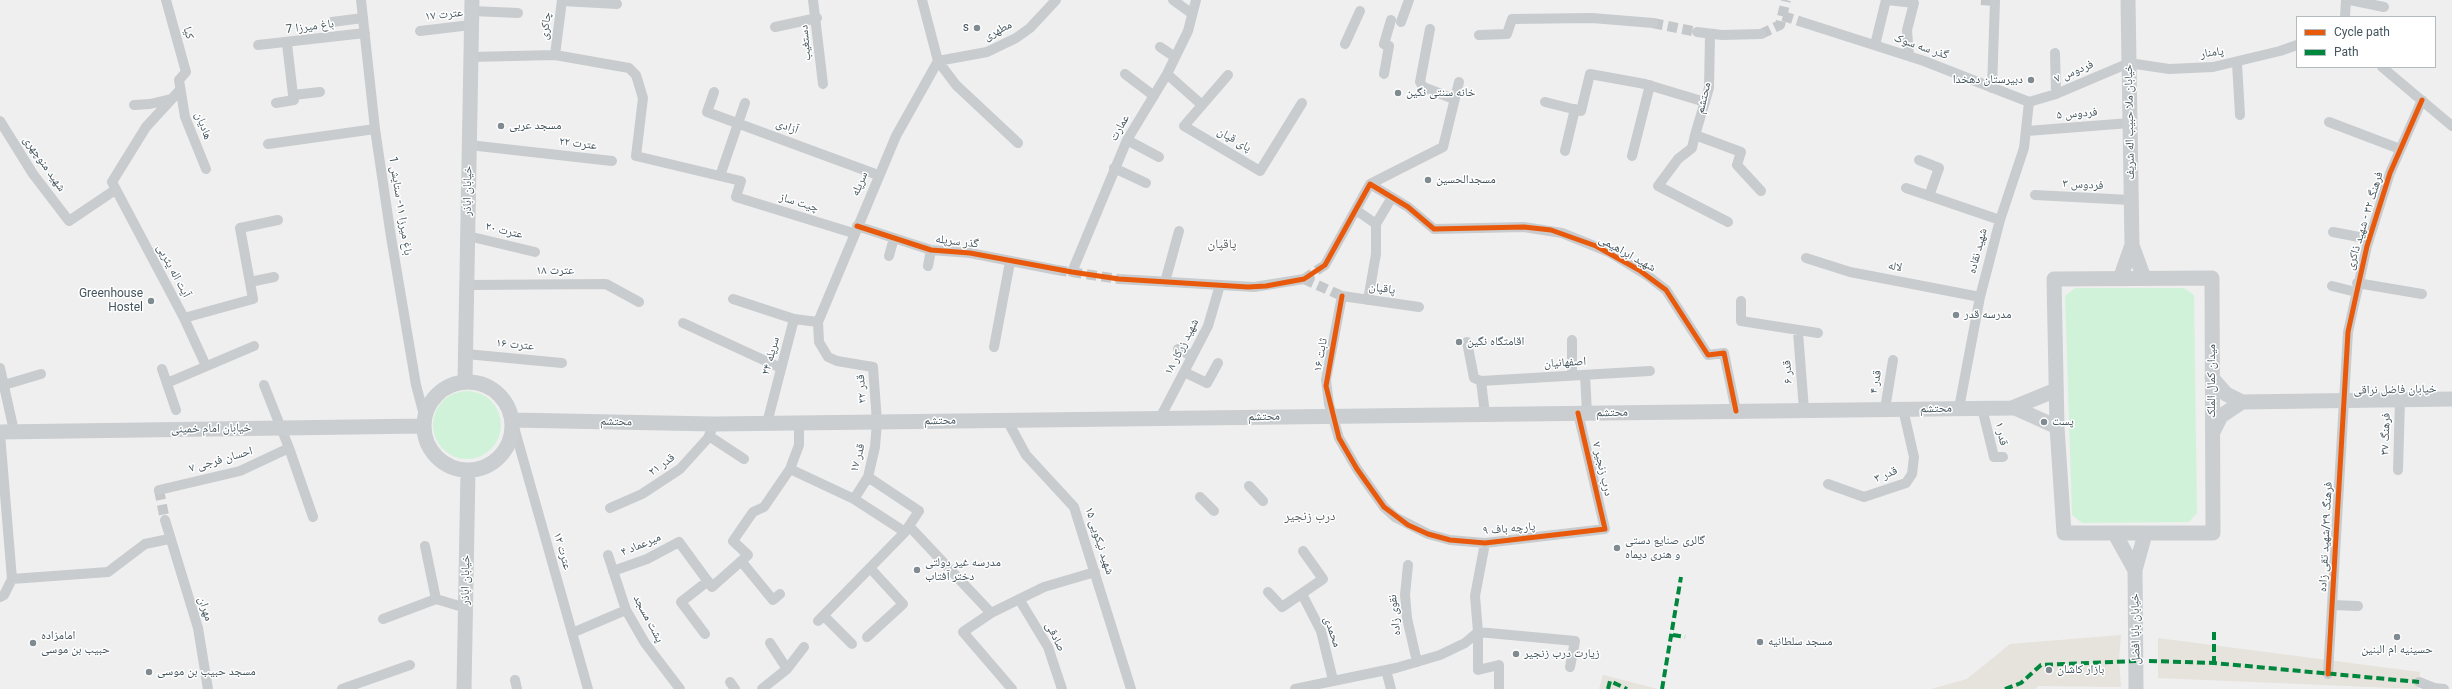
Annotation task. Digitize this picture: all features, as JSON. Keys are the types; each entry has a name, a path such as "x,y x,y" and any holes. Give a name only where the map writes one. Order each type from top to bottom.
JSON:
{"main road":[{"name":"خیابان ملا حبیب اله شریف","path":"2128,0 2130,200 2132,245 2144,278"},
{"name":"خیابان اباذر","path":"465,381 472,12"},
{"name":"خیابان ملا حبیب اله شریف","path":"2120,278 2132,245"},
{"name":"میدان کمال الملک","path":"2144,278 2212,278 2213,533 2064,533 2057,427 2054,279 2144,278"},
{"name":"خیابان فاضل نراقی","path":"2212,378 2226,394 2242,402 2452,400"},
{"path":"465,381 479,382 496,392 508,408 512,420 512,435 506,449 496,460 483,468 468,470 454,468 442,462 429,446 424,421 435,395 454,383 465,381"},
{"name":"محتشم","path":"512,420 711,430 767,423 2015,408 2056,390"},
{"path":"2212,434 2221,416 2242,402"},
{"name":"محتشم","path":"2015,408 2057,427"},
{"name":"خیابان امام خمینی","path":"5,432 281,428 424,421"},
{"name":"خیابان اباذر","path":"464,689 468,470"},
{"name":"خیابان بابا افضل","path":"2115,534 2135,570"},
{"name":"خیابان بابا افضل","path":"2136,689 2135,570 2145,534"}],"street":[{"name":"کیا","path":"166,0 186,72 179,80 180,90"},
{"name":"باغ میرزا ۱۱- ستایش 1","path":"361,0 375,129 412,363 424,421"},
{"path":"562,0 616,4"},
{"name":"چاکری","path":"555,55 562,0"},
{"name":"دستغیب","path":"813,0 817,18 823,84"},
{"path":"922,0 938,61 956,85 1018,143"},
{"name":"مطهری","path":"938,61 987,52 1016,38 1030,28 1056,0"},
{"path":"1173,0 1191,13"},
{"name":"عمارت","path":"1072,272 1114,168 1127,140 1167,74 1188,31 1191,13 1196,0"},
{"path":"1384,74 1389,46 1384,44 1409,0"},
{"path":"1875,45 1887,0 1914,3 1907,30 1909,56"},
{"path":"1992,88 1995,0"},
{"path":"2345,16 2346,0"},
{"path":"2350,0 2384,7"},
{"path":"1345,44 1360,11"},
{"name":"عترت ۱۷","path":"420,31 472,12 518,13"},
{"path":"332,22 363,18"},
{"path":"775,27 817,18"},
{"path":"1479,35 1507,34 1512,19 1592,18 1653,23"},
{"name":"گذر سه سوک","path":"1802,22 1909,56 2029,102"},
{"path":"1430,29 1420,82 1424,87 1454,99"},
{"path":"1697,32 1710,34 1761,34"},
{"name":"باغ میرزا 7","path":"258,45 287,44 365,33"},
{"name":"محتشم","path":"1710,34 1709,88 1694,135 1692,148 1678,159 1658,186 1728,222"},
{"path":"276,103 294,100 287,44"},
{"name":"پامنار","path":"2129,63 2169,69 2198,69 2237,63 2296,45"},
{"path":"1160,47 1175,57"},
{"path":"2055,52 2056,94"},
{"path":"471,57 555,55 629,68 636,75 643,98 636,156 720,176 745,103"},
{"name":"سرپله","path":"818,322 878,175 896,136 938,61"},
{"name":"فردوس ۷","path":"2029,102 2056,94 2129,63"},
{"path":"2237,63 2240,115"},
{"path":"2383,68 2452,126"},
{"path":"1125,74 1154,96"},
{"path":"1167,74 1202,104"},
{"path":"1545,102 1581,111 1590,74 1650,86 1705,102"},
{"name":"پای قپان","path":"1228,75 1184,126 1260,171 1302,104"},
{"path":"1325,265 1370,184 1442,147 1459,82"},
{"path":"1632,156 1650,86"},
{"path":"115,190 112,182 146,128 171,98 180,90"},
{"name":"هادیان","path":"180,90 188,128 206,169"},
{"path":"293,95 320,92"},
{"name":"آزادی","path":"714,92 707,112 878,175"},
{"path":"134,105 150,104 171,98"},
{"name":"فرهنگ ۳۲ - شهید ذاکری","path":"2344,401 2348,332 2356,288 2369,239 2390,173 2422,100"},
{"name":"شهید نقاده","path":"1959,408 1980,297 2000,220 2027,131 2029,102"},
{"path":"1565,151 1575,109"},
{"name":"شهید منوچهری","path":"0,121 33,174 69,221 115,190"},
{"path":"2329,122 2400,149"},
{"name":"فردوس ۵","path":"2027,131 2130,123"},
{"path":"268,144 375,129"},
{"path":"1694,135 1741,152 1737,165 1761,191"},
{"path":"1127,140 1159,156"},
{"name":"عترت ۲۲","path":"469,144 612,161"},
{"path":"1919,160 1939,168 1929,196"},
{"path":"1114,168 1146,183"},
{"name":"چیت ساز","path":"720,176 741,181 736,197 855,230"},
{"name":"شهید ابراهیمی","path":"1370,184 1391,199 1408,208 1434,229 1541,228 1562,233 1609,252 1648,276 1666,290 1708,355 1724,353 1736,411"},
{"path":"1906,188 2000,220"},
{"name":"آیت اله یثربی","path":"115,190 184,318 206,366"},
{"name":"فردوس ۳","path":"2035,195 2130,200"},
{"path":"1368,300 1376,254 1376,224 1391,199"},
{"path":"1356,210 1376,224"},
{"path":"184,318 253,299 240,228 278,220"},
{"name":"گذر سرپله","path":"855,230 894,238 931,250 970,253 1057,270"},
{"path":"1165,282 1179,231"},
{"path":"2333,232 2369,239"},
{"name":"عترت ۲۰","path":"468,236 534,252"},
{"path":"889,256 894,238"},
{"path":"928,266 931,250"},
{"name":"لاله","path":"1806,258 1850,272 1980,297"},
{"path":"994,347 1010,262"},
{"path":"250,282 274,277"},
{"path":"1119,279 1254,287 1304,279"},
{"name":"عترت ۱۸","path":"467,285 606,284 639,302"},
{"name":"شهید زرکار ۱۸","path":"1160,418 1211,317 1220,285"},
{"path":"2332,286 2422,294"},
{"name":"پاقپان","path":"1342,296 1419,307"},
{"name":"ثابت ۱۶","path":"1333,416 1326,386 1342,296"},
{"path":"734,299 794,319 818,322"},
{"path":"1741,301 1741,321 1798,332 1818,334"},
{"name":"سرپله ۲۴","path":"767,423 794,319"},
{"name":"قدر ۲۲","path":"818,322 819,342 828,357 837,361 873,367 877,422"},
{"path":"682,323 781,368"},
{"name":"قدر ۶","path":"1798,332 1804,410"},
{"path":"1572,340 1572,376"},
{"path":"1467,342 1474,378 1481,381 1485,414"},
{"path":"167,383 254,346"},
{"path":"1178,349 1192,356"},
{"name":"عترت ۱۶","path":"466,354 562,363"},
{"name":"قدر ۴","path":"1885,409 1893,360"},
{"path":"1184,372 1207,383 1218,363"},
{"path":"0,368 4,385 12,579 4,594 0,597"},
{"path":"162,369 176,410"},
{"name":"اصفهانیان","path":"1481,381 1650,371"},
{"path":"4,385 41,374"},
{"name":"درب زنجیر ۷","path":"1584,375 1582,413 1605,529"},
{"path":"264,386 289,448 313,517"},
{"name":"فرهنگ ۳۷","path":"2398,470 2400,400"},
{"name":"فرهنگ ۳۹/شهید تقی زاده","path":"2328,674 2344,401"},
{"name":"قدر ۱","path":"1982,408 1994,457 2003,457"},
{"name":"قدر ۳","path":"1828,484 1864,497 1906,483 1912,474 1914,457 1902,409"},
{"name":"پارچه باف ۹","path":"1333,416 1339,438 1357,469 1384,507 1395,517 1428,534 1450,540 1485,543 1605,529"},
{"name":"عترت ۱۲","path":"512,420 588,689"},
{"name":"شهید نیکویی ۱۵","path":"1007,420 1026,455 1074,507 1131,689"},
{"name":"قدر ۱۷","path":"854,499 868,477 875,447 877,422"},
{"path":"705,634 681,602 708,581 712,587 748,555 733,541 753,512 764,507 790,469 798,445 799,423"},
{"path":"711,430 744,459"},
{"name":"قدر ۲۱","path":"610,508 642,494 665,480 693,457 711,430"},
{"name":"احسان فرجی ۷","path":"159,490 240,471 289,448"},
{"path":"790,469 854,499 907,529 991,613"},
{"path":"852,644 821,619 871,569 907,529 919,511 868,477"},
{"path":"1250,486 1263,501"},
{"path":"1200,497 1214,511"},
{"name":"مهران","path":"165,520 169,539 198,628 208,689"},
{"path":"12,579 108,572 145,544 169,539"},
{"name":"میرعماد ۴","path":"613,571 647,559 679,542 708,581"},
{"path":"1485,543 1475,596 1478,632 1478,670 1499,665 1499,689"},
{"path":"425,546 436,599"},
{"path":"1268,592 1282,607 1324,579 1303,551"},
{"name":"پشت مسجد","path":"608,555 626,610 645,643 680,689"},
{"path":"741,562 773,600 780,594"},
{"name":"نقوی زاده","path":"1408,565 1405,595 1408,625 1417,662"},
{"path":"867,637 903,604 871,569"},
{"path":"1012,689 963,632 991,613 1044,587 1095,572"},
{"name":"محمدی","path":"1302,594 1321,631 1333,680"},
{"path":"383,619 436,599 466,608"},
{"name":"صادقی","path":"1020,599 1048,647 1062,689"},
{"path":"2332,605 2358,606"},
{"path":"572,633 626,610"},
{"path":"1295,689 1386,670 1440,655 1465,643 1478,632 1575,640 1570,667"},
{"path":"770,643 787,669"},
{"path":"762,689 787,669 804,647"},
{"path":"342,689 410,665"},
{"path":"1386,670 1391,689"},
{"path":"2419,682 2434,688 2444,689"}],"shaded area":[{"name":"بازار کاشان","path":"2121,635 2119,660 2121,687 2038,686 2036,689 1931,689 1967,679 2010,644"},
{"path":"2158,638 2420,672 2418,689 2158,678"},
{"path":"1603,675 1658,689 1599,689"}],"green space":[{"path":"2075,288 2184,288 2194,295 2197,513 2189,522 2082,523 2072,515 2065,296"},
{"path":"467,391 480,394 491,401 498,412 501,425 498,438 491,449 480,456 467,459 454,456 443,449 436,438 433,425 436,412 443,401 454,394"}],"tunnel":[{"path":"1761,34 1780,25 1786,0"},
{"path":"1981,0 1995,1"},
{"path":"1783,16 1802,22"},
{"path":"1653,23 1697,32"},
{"path":"1304,279 1325,265"},
{"path":"1057,270 1119,279"},
{"path":"1304,279 1342,296"},
{"path":"159,490 165,520"}],"marked path":[{"path":"1662,689 1681,577"},
{"path":"2214,632 2214,663"},
{"path":"1673,635 1685,637"},
{"path":"2005,689 2021,683 2041,665 2136,661"},
{"path":"2149,661 2214,663 2419,682"},
{"path":"1608,689 1610,681 1627,689"}],"cycle path":[{"path":"2328,674 2348,332 2367,246 2390,173 2422,100"},
{"path":"857,226 931,250 970,253 1119,279 1248,287 1266,286 1304,279 1325,265 1370,184 1408,207 1434,229 1524,227 1551,230 1596,246 1639,270 1666,290 1708,355 1724,353 1736,411"},
{"path":"1342,296 1326,386 1339,438 1357,469 1384,507 1408,525 1428,534 1450,540 1485,543 1605,529 1578,413"}],"place":[{"name":"s","path":"977,28"},
{"name":"دبیرستان دهخدا","path":"2031,80"},
{"name":"خانه سنتی نگین","path":"1398,93"},
{"name":"مسجد عربی","path":"501,126"},
{"name":"مسجدالحسین","path":"1428,180"},
{"name":"Greenhouse Hostel","path":"151,301"},
{"name":"مدرسه قدر","path":"1956,315"},
{"name":"اقامتگاه نگین","path":"1459,342"},
{"name":"پست","path":"2044,422"},
{"name":"گالری صنایع دستی و هنری دیماه","path":"1617,548"},
{"name":"مدرسه غیر دولتی دختر آفتاب","path":"917,570"},
{"name":"حسینیه ام البنین","path":"2397,637"},
{"name":"مسجد سلطانیه","path":"1760,642"},
{"name":"امامزاده حبیب بن موسی","path":"33,643"},
{"name":"زیارت درب زنجیر","path":"1516,654"},
{"name":"بازار کاشان","path":"2049,670"},
{"name":"مسجد حبیب بن موسی","path":"149,672"}],"district":[{"name":"پاقپان","path":"1222,245"},
{"name":"درب زنجیر","path":"1310,517"}]}
